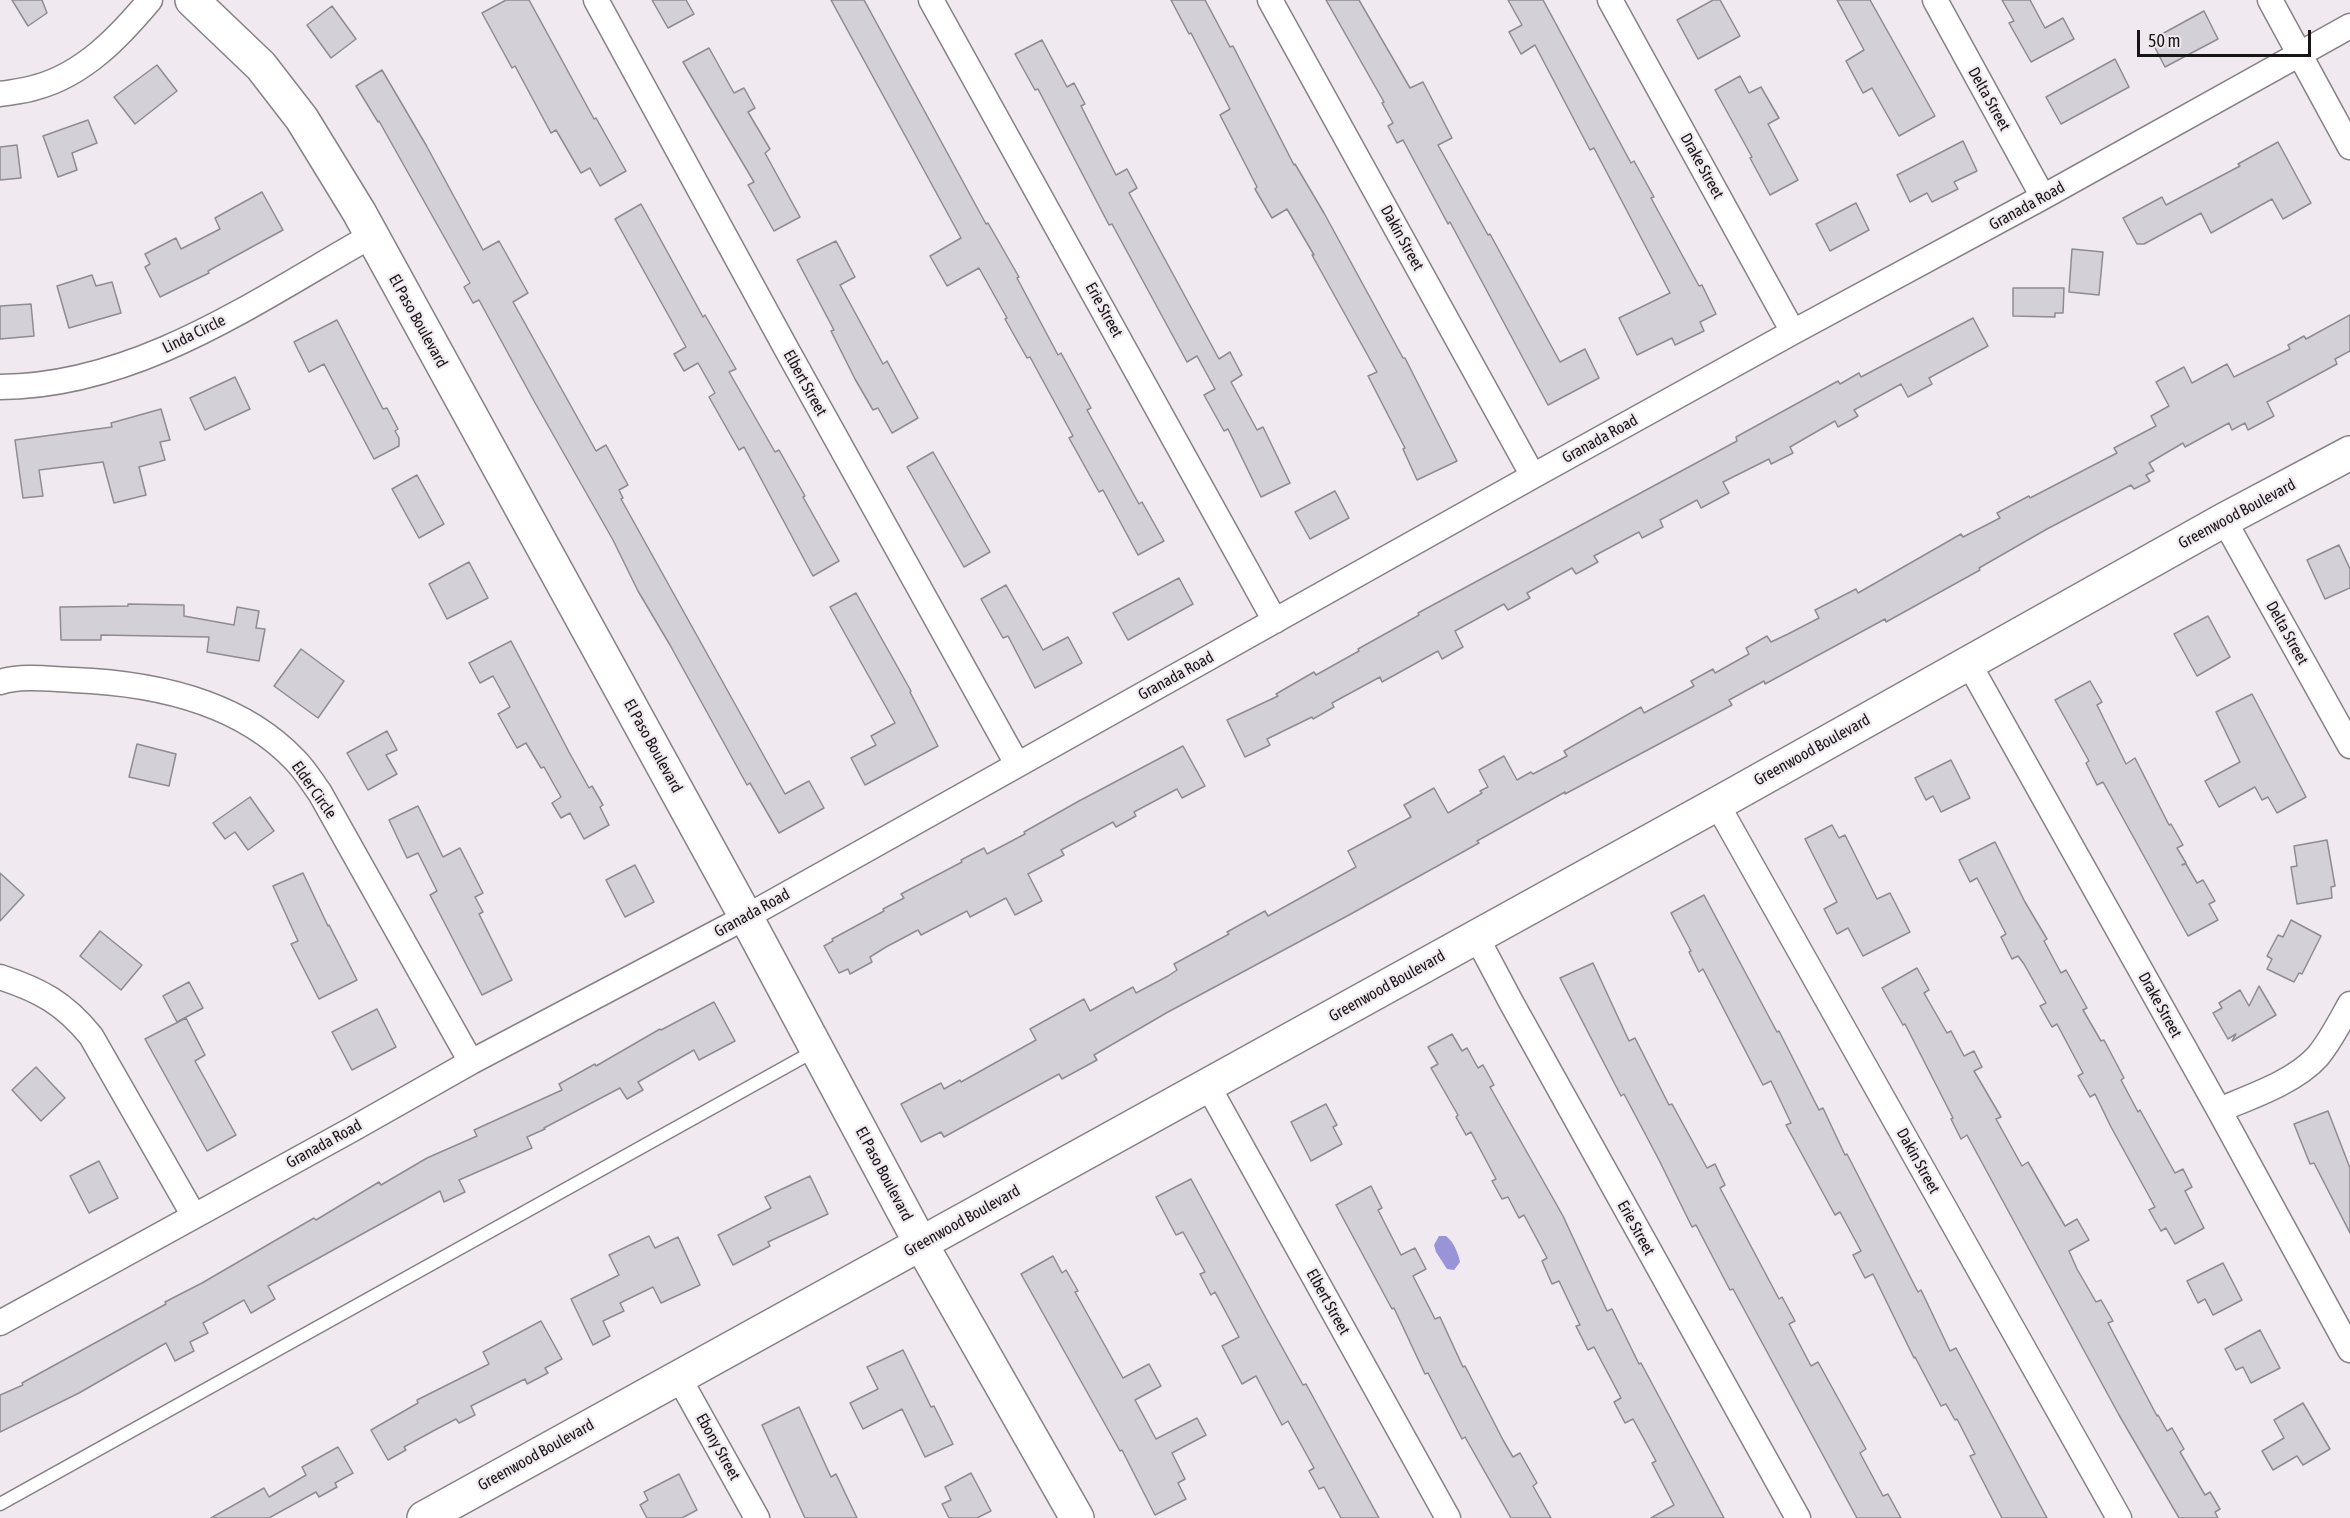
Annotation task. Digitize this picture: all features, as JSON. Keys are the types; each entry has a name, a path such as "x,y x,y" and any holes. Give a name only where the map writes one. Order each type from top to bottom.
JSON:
{"street":[{"path":"0,94 37,87 82,67 122,33 150,0"},
{"name":"El Paso Boulevard","path":"192,0 261,66 302,119 371,236 747,917 921,1244 1077,1518"},
{"name":"Elbert Street","path":"596,0 1017,764"},
{"name":"Erie Street","path":"931,0 1275,621"},
{"name":"Dakin Street","path":"1270,0 1533,476"},
{"name":"Drake Street","path":"1610,0 1793,332"},
{"name":"Delta Street","path":"1935,0 2043,197"},
{"path":"2270,0 2350,147"},
{"name":"Granada Road","path":"0,1323 471,1062 747,917 1533,476 2350,26"},
{"name":"Linda Circle","path":"0,387 19,387 79,378 122,366 191,338 371,236"},
{"name":"Greenwood Boulevard","path":"443,1513 678,1376 1208,1086 2224,520 2350,453"},
{"name":"Delta Street","path":"2224,520 2350,746"},
{"name":"Drake Street","path":"1968,662 2219,1110 2350,1350"},
{"name":"Elder Circle","path":"0,682 30,678 93,681 179,695 246,722 275,742 296,761 320,793 471,1062"},
{"name":"Dakin Street","path":"1717,804 2119,1518"},
{"name":"Erie Street","path":"1476,936 1798,1518"},
{"path":"0,977 40,992 76,1017 91,1036 194,1216"},
{"path":"2219,1110 2271,1088 2305,1067 2316,1057 2335,1032 2350,1004"},
{"name":"Elbert Street","path":"1208,1086 1448,1518"},
{"name":"Ebony Street","path":"678,1376 758,1518"}],"lane":[{"path":"0,1504 817,1050"}],"shaded area":[{"path":"1439,1236 1446,1236 1455,1248 1460,1262 1454,1270 1447,1269 1436,1252 1434,1245"}],"building":[{"path":"12,0 42,0 47,13 28,26"},
{"path":"506,0 529,0 594,119 596,118 626,171 600,186 590,168 581,173 556,130 551,133 515,66 512,68 482,13"},
{"path":"652,0 686,0 694,14 668,28"},
{"path":"831,0 864,0 986,224 988,223 1019,277 1017,278 1058,355 1061,353 1091,408 1087,410 1139,504 1142,502 1164,541 1138,555 1103,490 1099,492 1069,438 1073,436 1030,357 1027,358 1005,319 1007,318 979,268 947,286 930,256 961,238"},
{"path":"1171,0 1205,0 1230,47 1233,46 1294,165 1324,213 1405,358 1457,461 1417,480 1403,449 1405,448 1368,376 1377,372 1287,209 1272,218 1255,189 1257,187 1220,115 1230,109 1191,33 1189,34"},
{"path":"1326,0 1359,0 1410,88 1423,82 1452,138 1438,145 1560,362 1585,349 1599,378 1548,405 1450,222 1448,224 1403,140 1397,143 1388,126 1393,123 1382,103 1384,102"},
{"path":"1508,0 1543,0 1631,163 1634,161 1654,197 1651,198 1699,286 1702,285 1716,314 1700,322 1704,331 1675,345 1672,338 1637,355 1619,318 1670,293 1594,148 1590,150 1535,45 1521,54 1509,32 1522,25"},
{"path":"1713,0 1720,0 1740,36 1698,59 1677,20"},
{"path":"1837,0 1870,0 1935,116 1899,136 1872,88 1863,93 1846,61 1864,50"},
{"path":"2002,0 2030,0 2045,28 2063,18 2074,39 2031,62 2009,23 2014,21"},
{"path":"332,6 356,39 331,58 307,25"},
{"path":"2204,11 2218,39 2165,67 2151,40"},
{"path":"1042,40 1067,87 1074,83 1085,104 1081,106 1116,175 1127,169 1137,188 1129,193 1219,359 1230,352 1242,375 1231,382 1257,430 1263,427 1290,483 1261,497 1228,429 1224,431 1204,395 1215,389 1197,356 1187,362 1112,224 1109,225 1038,89 1035,90 1015,54"},
{"path":"709,48 734,93 744,88 755,108 748,112 770,149 765,153 800,217 774,231 748,185 754,182 683,62"},
{"path":"2115,59 2129,87 2061,124 2046,97"},
{"path":"157,65 177,91 135,124 114,97"},
{"path":"382,70 483,250 499,241 528,293 513,302 596,451 606,445 628,485 619,490 623,498 621,499 785,794 809,781 824,808 779,833 750,783 747,785 479,300 473,303 464,287 470,283 379,121 356,86"},
{"path":"1740,76 1749,93 1761,87 1779,118 1768,124 1798,180 1770,195 1715,90"},
{"path":"88,120 97,143 72,153 77,170 58,177 43,136"},
{"path":"1963,141 1977,171 1954,182 1958,189 1932,202 1927,193 1910,202 1897,175"},
{"path":"2278,142 2311,203 2283,219 2272,199 2211,233 2201,213 2144,244 2137,244 2123,218 2162,197 2166,205 2240,166 2238,164"},
{"path":"17,145 21,178 0,180 0,147"},
{"path":"262,192 283,230 208,271 209,273 160,297 145,267 150,264 145,254 176,238 181,249 220,229 215,218"},
{"path":"1856,203 1869,230 1830,251 1816,224"},
{"path":"641,204 703,317 705,315 736,369 729,372 775,452 779,450 839,561 813,576 744,447 739,450 709,397 715,393 698,363 684,371 674,354 686,347 615,219"},
{"path":"836,241 855,277 840,285 883,364 887,361 918,418 892,433 878,408 873,410 855,379 831,331 834,330 797,260"},
{"path":"2072,249 2103,252 2099,295 2069,292"},
{"path":"92,275 96,286 112,282 121,313 69,328 57,286"},
{"path":"2013,288 2064,288 2063,313 2055,313 2055,317 2013,316"},
{"path":"31,304 34,336 0,339 0,306"},
{"path":"2350,315 2350,351 2335,359 2337,364 2267,402 2274,416 2248,430 2245,423 2232,430 2229,423 2185,447 2183,443 2149,463 2154,471 2146,475 2150,481 2134,489 2131,485 2047,529 1979,568 1980,570 1886,622 1885,619 1765,684 1764,681 1729,700 1732,705 1565,794 1565,792 1477,841 1479,843 1168,1012 1094,1055 1097,1060 1062,1079 1059,1074 944,1137 941,1132 921,1142 901,1104 941,1083 944,1089 960,1080 961,1082 1036,1040 1030,1029 1084,999 1090,1011 1133,987 1136,993 1177,970 1174,964 1229,934 1227,932 1265,911 1268,916 1356,867 1348,851 1411,817 1404,805 1434,788 1448,813 1488,787 1479,770 1504,756 1517,780 1531,772 1533,774 1567,756 1564,751 1641,707 1644,713 1694,686 1691,681 1713,669 1715,673 1749,654 1746,648 1767,636 1771,642 1819,618 1815,610 1856,589 1858,593 1961,534 1963,537 2000,518 1997,513 2117,453 2114,448 2156,426 2151,416 2169,406 2156,382 2184,367 2192,383 2227,364 2234,377 2290,349 2288,345 2304,336 2306,339"},
{"path":"1973,318 1988,346 1929,378 1932,384 1908,397 1901,384 1854,410 1858,416 1838,427 1835,421 1790,447 1793,453 1771,464 1769,459 1723,482 1729,493 1701,508 1697,500 1660,520 1663,527 1642,538 1639,532 1594,556 1598,562 1576,574 1572,568 1527,593 1530,598 1508,610 1504,604 1455,631 1463,647 1442,659 1438,651 1382,682 1380,677 1332,703 1334,707 1313,719 1312,717 1267,739 1270,745 1245,757 1227,720 1278,696 1276,694 1314,672 1316,675 1419,615 1418,613 1737,441 1736,437 1838,381 1840,384 1859,373 1861,377"},
{"path":"337,320 383,409 387,408 398,429 395,431 399,438 399,446 374,459 324,364 309,372 294,342"},
{"path":"235,377 250,409 205,430 190,398"},
{"path":"161,409 170,440 160,442 165,460 139,467 146,495 114,503 103,462 39,470 43,496 23,498 15,440 112,427 111,423"},
{"path":"933,452 990,552 964,567 907,467"},
{"path":"417,475 444,524 419,538 392,489"},
{"path":"1335,491 1349,518 1310,539 1295,512"},
{"path":"2339,545 2350,569 2350,588 2325,599 2307,560"},
{"path":"469,562 488,598 447,619 429,584"},
{"path":"1179,578 1193,604 1128,640 1113,613"},
{"path":"1006,585 1043,650 1068,637 1082,663 1035,688 1008,636 1003,638 981,599"},
{"path":"856,593 911,691 938,746 865,785 851,758 876,745 871,736 895,723 830,607"},
{"path":"128,604 184,605 184,616 234,625 237,607 259,611 256,628 265,629 259,661 207,652 209,637 101,635 101,640 61,640 60,607 128,606"},
{"path":"2208,616 2230,657 2197,676 2174,634"},
{"path":"511,641 589,788 592,786 603,805 600,807 609,825 584,839 570,813 561,818 552,803 561,797 544,767 541,768 526,743 517,748 498,714 510,707 493,676 480,683 469,663"},
{"path":"301,649 344,681 318,718 274,686"},
{"path":"2090,681 2102,702 2097,705 2126,764 2135,758 2169,825 2171,824 2183,845 2177,848 2186,863 2182,865 2186,864 2197,883 2203,880 2215,901 2209,904 2218,920 2188,936 2103,782 2097,785 2086,763 2089,761 2055,700"},
{"path":"2252,694 2306,797 2277,813 2268,797 2262,800 2255,787 2219,807 2205,781 2240,762 2216,712"},
{"path":"387,731 397,750 386,755 397,774 368,790 347,753"},
{"path":"137,744 176,754 169,786 129,777"},
{"path":"1183,746 1205,786 1182,798 1177,789 1134,812 1136,816 1116,827 1113,822 1061,850 1064,855 1028,874 1042,901 1015,915 1006,898 970,917 967,911 921,935 918,930 886,947 870,957 872,962 850,974 848,969 839,973 824,946 833,941 832,939 884,911 883,909 904,898 901,894 962,862 961,860 984,848 987,854 1079,801"},
{"path":"1951,760 1970,798 1941,812 1933,796 1926,800 1915,778"},
{"path":"250,797 274,831 248,850 235,832 225,839 213,823"},
{"path":"418,806 443,857 460,848 483,893 475,897 483,912 479,914 512,980 482,995 430,895 437,891 418,853 407,858 389,820"},
{"path":"1832,825 1839,838 1845,835 1877,899 1890,893 1910,932 1863,956 1848,928 1837,934 1824,909 1837,902 1805,839"},
{"path":"2327,840 2335,886 2331,887 2332,898 2297,904 2291,867 2297,866 2294,846"},
{"path":"1995,842 2025,902 2047,939 2044,941 2061,973 2066,970 2087,1008 2083,1010 2101,1041 2104,1040 2124,1078 2121,1080 2138,1112 2140,1110 2175,1173 2183,1169 2192,1187 2185,1191 2204,1228 2175,1244 2166,1228 2161,1231 2149,1210 2155,1207 2095,1094 2090,1097 2078,1076 2083,1073 2057,1024 2052,1027 2040,1006 2046,1003 2024,964 2018,956 2012,959 2001,937 2006,934 1977,878 1970,882 1959,860"},
{"path":"635,865 654,902 625,917 606,880"},
{"path":"0,873 24,895 0,921"},
{"path":"303,873 357,980 319,999 291,944 298,941 273,886"},
{"path":"1704,895 1777,1032 1779,1031 1819,1110 1823,1108 1845,1155 1847,1154 1918,1292 1921,1290 1950,1351 1956,1348 2047,1518 2002,1518 1970,1456 1975,1454 1957,1419 1955,1420 1946,1404 1941,1406 1914,1358 1873,1274 1865,1278 1853,1255 1861,1251 1840,1212 1835,1215 1786,1125 1791,1123 1771,1081 1763,1085 1703,969 1699,972 1671,913"},
{"path":"2291,920 2321,936 2302,974 2299,973 2294,982 2267,969 2272,959 2267,956 2278,935 2283,937"},
{"path":"100,931 142,965 121,990 80,956"},
{"path":"1593,963 1629,1041 1635,1038 1669,1105 1672,1104 1707,1168 1715,1164 1725,1185 1720,1188 1779,1299 1782,1297 1795,1321 1789,1324 1811,1366 1818,1362 1866,1449 1860,1453 1883,1496 1888,1494 1901,1518 1857,1518 1733,1289 1730,1290 1696,1225 1692,1227 1659,1160 1624,1094 1621,1096 1560,978"},
{"path":"1917,968 1929,990 1924,993 1947,1033 1951,1031 1964,1056 1974,1051 1982,1067 1974,1071 2001,1117 1996,1119 2022,1166 2028,1162 2065,1226 2077,1219 2089,1240 2069,1251 2077,1269 2096,1302 2101,1300 2113,1321 2108,1323 2157,1416 2167,1431 2172,1428 2184,1449 2180,1452 2205,1495 2210,1492 2220,1509 2215,1512 2218,1518 2179,1518 2119,1415 1967,1135 1961,1139 1951,1119 1953,1118 1905,1024 1903,1025 1882,988"},
{"path":"189,982 203,1008 177,1022 163,996"},
{"path":"2259,986 2276,1015 2232,1041 2236,1034 2228,1039 2213,1013 2222,1008 2219,1003 2240,990 2249,1006"},
{"path":"714,1002 735,1041 699,1060 694,1050 638,1082 643,1090 627,1099 620,1088 527,1137 532,1148 459,1180 465,1192 444,1202 440,1191 268,1286 275,1299 251,1313 244,1300 203,1323 208,1333 190,1342 194,1351 175,1361 166,1343 79,1393 0,1432 0,1395 23,1385 22,1383 166,1304 165,1302 314,1218 316,1220 379,1182 381,1185 427,1158 477,1136 474,1130 562,1090 559,1084"},
{"path":"377,1009 396,1047 352,1070 332,1032"},
{"path":"186,1018 205,1055 195,1061 236,1135 207,1151 145,1039"},
{"path":"1452,1034 1462,1051 1467,1048 1478,1068 1483,1065 1494,1085 1490,1087 1563,1216 1607,1311 1612,1309 1639,1364 1641,1363 1724,1518 1651,1518 1674,1505 1652,1463 1656,1461 1633,1419 1625,1423 1614,1402 1621,1398 1594,1347 1588,1350 1576,1326 1580,1325 1559,1281 1552,1284 1542,1261 1547,1258 1524,1215 1519,1218 1508,1197 1502,1199 1492,1181 1496,1179 1471,1132 1466,1135 1456,1117 1458,1115 1431,1068 1438,1064 1428,1047"},
{"path":"36,1067 65,1098 41,1121 12,1090"},
{"path":"1326,1104 1337,1125 1333,1127 1342,1144 1311,1161 1291,1122"},
{"path":"2328,1111 2350,1168 2350,1233 2314,1163 2310,1164 2294,1124"},
{"path":"99,1161 118,1198 89,1213 70,1176"},
{"path":"810,1176 828,1214 768,1242 770,1246 733,1265 718,1235 771,1208 765,1197"},
{"path":"1191,1179 1268,1322 1303,1385 1306,1384 1379,1518 1341,1518 1324,1487 1319,1489 1309,1471 1314,1468 1288,1421 1282,1425 1256,1376 1242,1384 1222,1346 1239,1337 1215,1292 1211,1295 1200,1274 1205,1272 1183,1232 1176,1235 1156,1197"},
{"path":"1371,1186 1382,1208 1378,1210 1401,1255 1415,1248 1426,1269 1413,1276 1435,1319 1440,1317 1463,1367 1465,1366 1513,1457 1520,1453 1537,1483 1533,1486 1551,1518 1511,1518 1465,1437 1462,1439 1428,1373 1425,1374 1394,1308 1392,1309 1336,1205"},
{"path":"649,1236 655,1248 678,1237 700,1285 661,1303 653,1287 620,1303 624,1311 603,1321 610,1336 593,1345 571,1299 619,1275 609,1255"},
{"path":"1053,1256 1062,1273 1066,1270 1078,1291 1075,1292 1123,1378 1149,1364 1161,1386 1135,1400 1156,1439 1197,1418 1206,1435 1172,1453 1185,1479 1178,1483 1186,1499 1155,1515 1122,1450 1120,1451 1021,1274"},
{"path":"2223,1263 2242,1300 2213,1315 2205,1299 2198,1303 2187,1281"},
{"path":"541,1321 562,1359 545,1368 548,1373 527,1384 525,1379 471,1406 475,1415 459,1423 456,1419 404,1447 406,1450 388,1460 371,1430 418,1403 417,1400 489,1364 483,1352"},
{"path":"2260,1330 2280,1368 2251,1383 2243,1367 2236,1370 2225,1349"},
{"path":"903,1350 931,1407 934,1406 953,1444 925,1457 902,1409 863,1429 850,1403 878,1389 867,1367"},
{"path":"2303,1403 2330,1449 2303,1465 2297,1456 2273,1470 2262,1451 2284,1438 2274,1420"},
{"path":"799,1407 831,1477 836,1474 857,1518 805,1518 762,1425"},
{"path":"338,1447 353,1473 335,1483 337,1487 319,1497 316,1492 269,1518 211,1518 264,1488 269,1497 306,1475 302,1467"},
{"path":"971,1473 991,1511 977,1518 949,1518 942,1504 951,1500 945,1487"},
{"path":"679,1474 697,1510 682,1518 647,1518 640,1505 648,1500 644,1492"}]}
